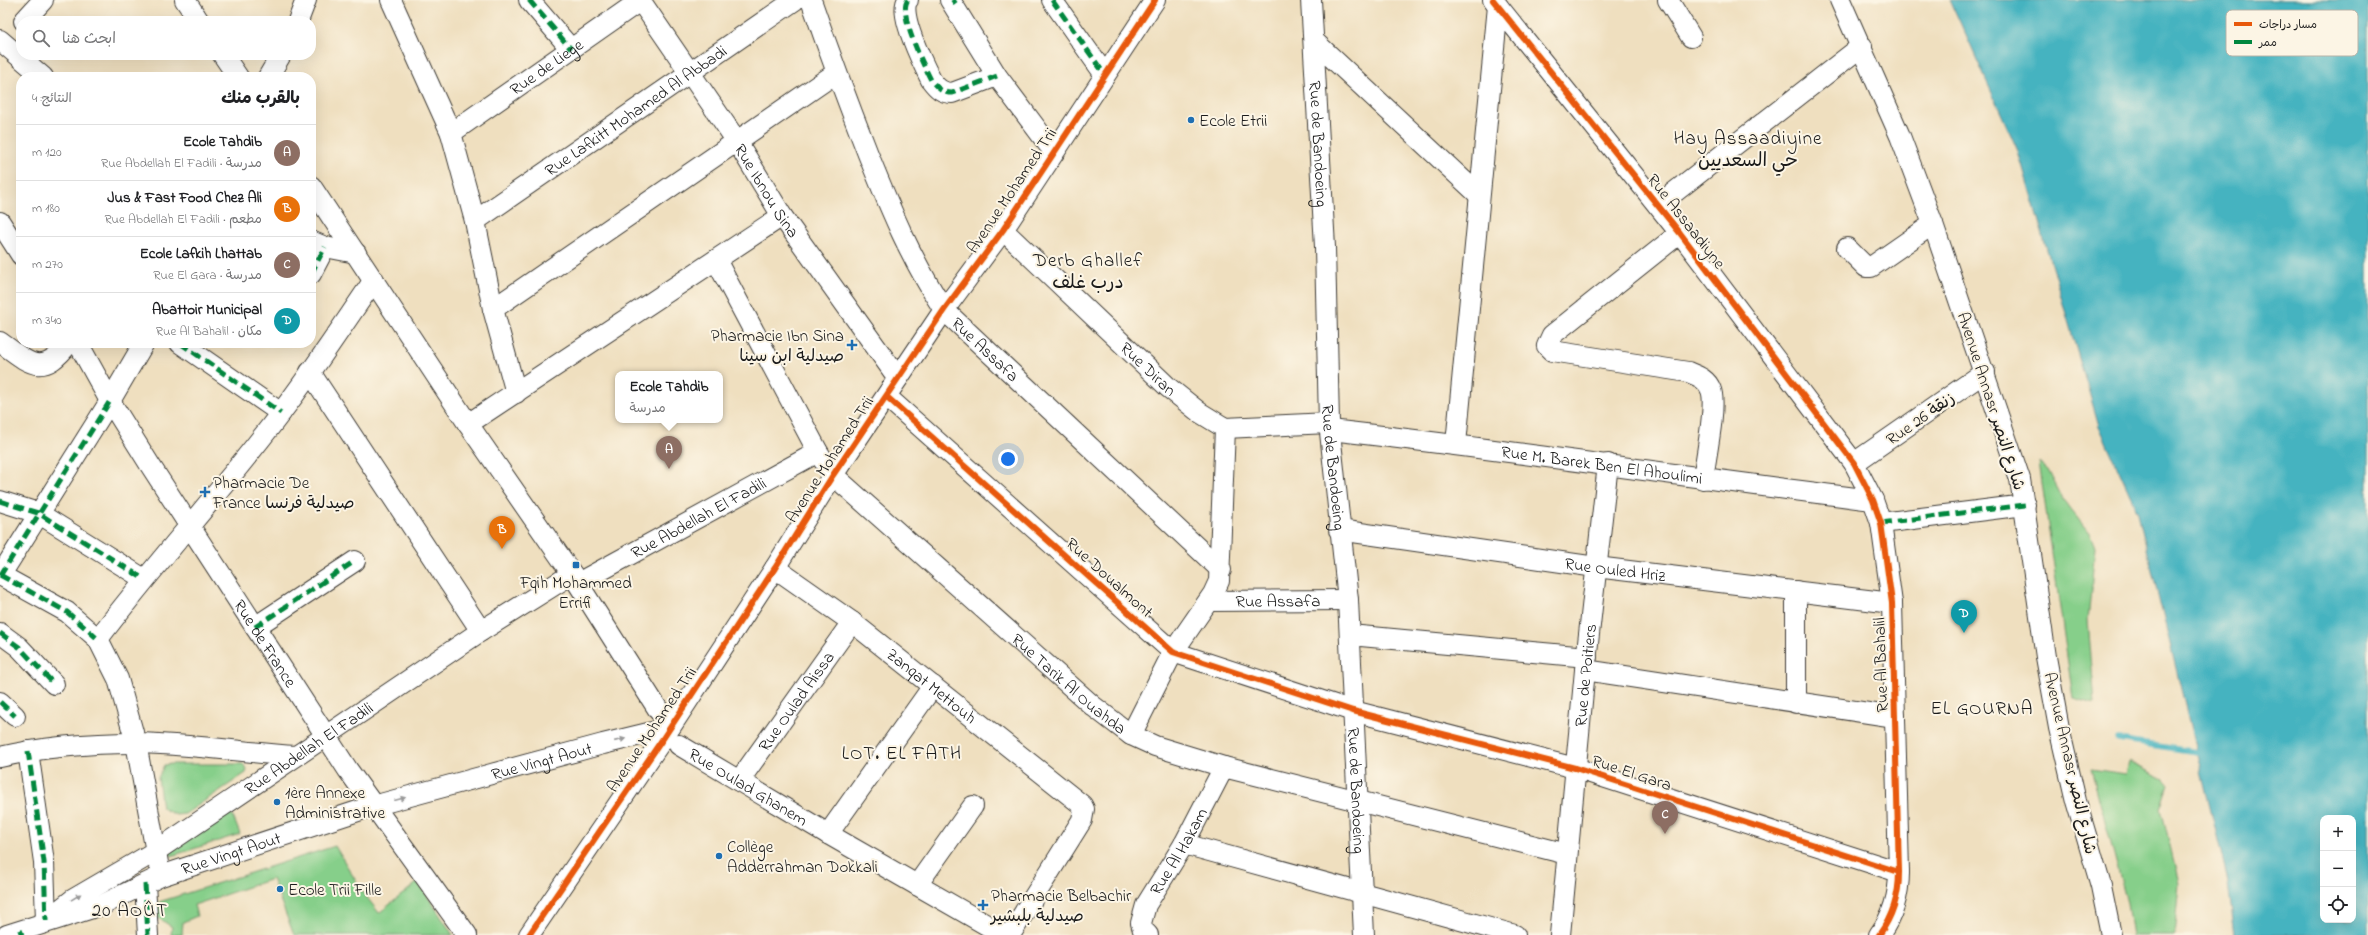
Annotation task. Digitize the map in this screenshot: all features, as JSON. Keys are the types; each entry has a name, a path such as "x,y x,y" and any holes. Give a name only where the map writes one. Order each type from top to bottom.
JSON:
{"street":[{"path":"29,16 43,0"},
{"path":"185,0 196,16"},
{"path":"300,16 306,0"},
{"path":"391,0 451,132 476,221 493,309 516,393"},
{"path":"529,0 571,49"},
{"name":"Rue de Liege","path":"451,132 640,0"},
{"name":"Rue Ibnou Sina","path":"640,0 736,140 782,216 898,378"},
{"name":"Rue Lafkitt Mohamed Al Abbadi","path":"476,221 795,0"},
{"name":"Rue Assafa","path":"811,0 836,73 905,244 920,274 944,310 1221,570"},
{"path":"908,0 904,10 907,22 931,80 937,88 945,93 952,92 998,76"},
{"path":"1052,0 1104,75"},
{"name":"Avenue Mohamed Trii","path":"529,935 672,724 775,568 833,475 887,397 898,378 944,310 1003,230 1155,0"},
{"name":"Rue de Bandoeing","path":"1311,0 1315,42 1325,247 1329,426 1339,530 1348,600 1356,800 1364,935"},
{"path":"1668,0 1691,37"},
{"name":"Avenue Annasr شارع النصر","path":"1840,0 1862,46 1900,136 1933,224 2011,447 2025,505 2046,657 2059,728 2076,801 2101,886 2111,935"},
{"path":"952,1 998,76 1054,152"},
{"path":"1456,444 1496,3"},
{"name":"Rue Assaadiyne","path":"1496,3 1680,233 1854,463"},
{"path":"16,29 2,42 16,54"},
{"path":"1315,42 1479,195"},
{"path":"1658,205 1862,46"},
{"path":"23,60 37,72"},
{"path":"226,60 234,72"},
{"path":"271,72 278,60"},
{"path":"493,309 736,140 836,73"},
{"path":"316,193 468,424 575,578 659,711 672,724"},
{"path":"468,424 782,216"},
{"path":"0,222 16,247"},
{"path":"1846,248 1866,266 1871,267 1933,224"},
{"name":"Rue Diran","path":"1003,230 1169,388 1199,412 1225,428"},
{"path":"1680,233 1552,335 1547,346 1552,351 1688,372 1700,376 1712,391 1713,405 1703,479"},
{"path":"318,244 356,253"},
{"name":"Rue Tarik Al Ouahda","path":"716,260 818,452 833,475 1075,690 1131,735 1155,746 1224,767 1567,854"},
{"path":"98,639 144,579 190,527 281,413 374,280"},
{"path":"0,342 33,364 42,364 56,359 65,348"},
{"name":"Rue de France","path":"81,348 110,401 190,527 326,735 373,806 416,861 467,935"},
{"path":"141,348 110,401 0,575 67,612 98,639 118,679 136,743 156,851 148,935"},
{"path":"187,348 281,413"},
{"path":"310,372 481,631"},
{"name":"Rue 26 زنقة","path":"1854,463 1985,372"},
{"name":"Rue Doualmont","path":"887,397 1173,652 1353,711"},
{"path":"1131,735 1173,652 1209,601 1216,588 1221,570 1225,428 1329,426"},
{"name":"Rue M. Barek Ben El Ahoulimi","path":"1329,426 1608,464 1703,479 1873,500"},
{"name":"Rue Abdellah El Fadili","path":"46,922 72,900 156,851 481,631 575,578 818,452"},
{"name":"Rue Al Bahalil","path":"1854,463 1873,500 1881,523 1892,603 1899,890 1892,913 1879,935"},
{"name":"Rue de Poitiers","path":"1560,935 1575,768 1608,464"},
{"path":"0,501 38,513 144,579"},
{"path":"1881,523 2025,505"},
{"name":"Rue Ouled Hriz","path":"1339,530 1596,567 1796,590 1892,603"},
{"path":"255,627 355,561"},
{"name":"Zanqat Mettouh","path":"775,568 852,622 1080,802 1084,809 1082,820 1010,935"},
{"path":"1796,590 1796,703"},
{"name":"Rue Assafa","path":"1209,601 1348,600"},
{"name":"Rue Oulad Aissa","path":"740,781 852,622"},
{"path":"0,633 19,647 54,684"},
{"path":"1350,635 1586,663 1796,703 1896,718"},
{"path":"828,834 933,686"},
{"path":"0,702 15,716"},
{"name":"Rue El Gara","path":"1353,711 1575,768 1899,872"},
{"name":"Rue Vingt Aout","path":"16,933 46,922 76,915 102,905 153,880 373,806 672,724"},
{"path":"0,757 28,751 136,743 296,756"},
{"name":"Rue Oulad Ghanem","path":"679,746 1004,935"},
{"path":"28,751 44,862 46,922"},
{"name":"Rue Al Hakam","path":"1148,935 1143,930 1141,914 1184,844 1224,767"},
{"path":"916,885 973,806"},
{"path":"1184,844 1516,935"}],"green space":[{"path":"2039,462 2048,470 2064,501 2090,534 2095,547 2088,621 2095,704 2073,698"},
{"path":"2129,762 2164,779 2169,785 2161,808 2179,883 2174,935 2132,935 2127,903 2091,769 2126,774"},
{"path":"243,764 247,770 246,773 185,814 176,815 162,808 158,778 164,765"},
{"path":"230,809 240,834 171,856 169,853"},
{"name":"Ecole Trii Fille","path":"335,846 362,891 379,913 418,882 453,935 294,935 272,879 194,905 197,916 183,922 182,935 171,935 172,927 157,917 159,902"}],"water":[{"path":"1950,0 2368,0 2368,935 2235,935 2227,877 2138,513 2099,426 2018,151"}],"waterway":[{"path":"2118,740 2197,752"}],"marked path":[{"path":"529,0 571,49"},
{"path":"908,0 906,6 906,16 913,39 931,80 938,88 945,92 952,93 997,76"},
{"path":"952,3 956,0"},
{"path":"1052,0 1105,75"},
{"path":"316,264 325,247"},
{"path":"187,348 281,413"},
{"path":"0,576 110,401"},
{"path":"0,501 38,513 144,579"},
{"path":"1881,523 2025,505"},
{"path":"255,627 355,561"},
{"path":"0,575 67,612 98,639"},
{"path":"0,633 19,647 54,684"},
{"path":"0,702 15,716"},
{"path":"28,751 44,862 46,921"},
{"path":"145,884 148,935"},
{"path":"20,930 22,935"}],"cycle path":[{"path":"529,935 664,737 775,568 833,475 944,310 1003,230 1155,0"},
{"path":"1493,0 1680,233 1854,463 1873,500 1881,523 1892,603 1899,872 1898,889 1894,905 1888,921 1879,935"},
{"path":"887,397 1173,652 1353,711 1575,768 1899,872"}],"place":[{"name":"Ecole Etrii","path":"1191,120"},
{"name":"Pharmacie Ibn Sina صيدلية ابن سينا","path":"852,345"},
{"name":"Ecole Tahdib","path":"669,469"},
{"name":"Pharmacie De France صيدلية فرنسا","path":"205,492"},
{"name":"Jus & Fast Food Chez Ali","path":"502,549"},
{"name":"Fqih Mohammed Errifi","path":"576,565"},
{"name":"Abattoir Municipal","path":"1964,633"},
{"name":"1ère Annexe Administrative","path":"277,802"},
{"name":"Ecole Lafkih Lhattab","path":"1665,834"},
{"name":"Collège Adderrahman Dokkali","path":"719,856"},
{"name":"Ecole Trii Fille","path":"280,889"},
{"name":"Pharmacie Belbachir صيدلية بلبشير","path":"983,905"}],"district":[{"name":"Hay Assaadiyine حي السعديين","path":"1748,148"},
{"name":"Derb Ghallef درب غلف","path":"1088,270"},
{"name":"EL GOURNA","path":"1982,707"},
{"name":"LOT. EL FATH","path":"902,752"},
{"name":"20 AOÛT","path":"130,909"}]}
